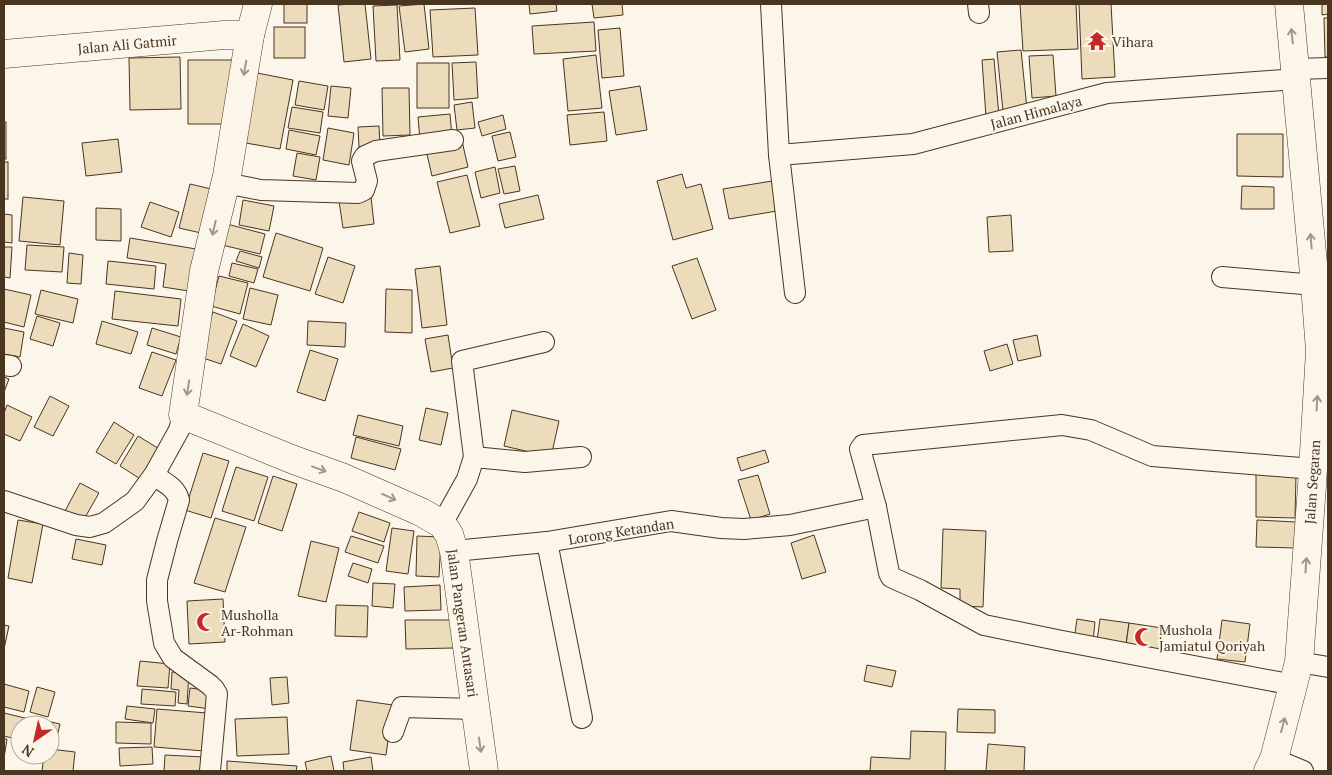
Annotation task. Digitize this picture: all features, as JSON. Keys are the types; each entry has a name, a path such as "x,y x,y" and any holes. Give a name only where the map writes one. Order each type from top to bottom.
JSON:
{"street":[{"path":"4,501 76,525 90,526 104,523 135,501 154,476 179,430 183,415 204,272 225,183 250,35 258,4"},
{"path":"770,4 779,155 795,293"},
{"name":"Jalan Segaran","path":"1271,765 1297,673 1318,482 1324,351 1323,323 1315,285 1289,4"},
{"name":"Jalan Ali Gatmir","path":"4,54 224,35 250,35"},
{"name":"Jalan Himalaya","path":"779,155 913,144 1107,93 1296,74 1328,68"},
{"path":"225,183 261,190 358,193 364,190 367,181 362,161 364,156 376,152 453,140"},
{"path":"1222,277 1315,285"},
{"path":"183,415 344,478 403,504 442,524 467,479 474,457 462,362 544,342"},
{"path":"1318,482 1152,456 1091,430 1062,425 863,444 860,449 876,507 891,577 984,624 1057,640 1297,673 1328,667"},
{"path":"474,457 525,462 581,456"},
{"path":"154,476 173,488 179,500 166,541 157,580 157,601 164,644 173,658 210,685 216,694 210,771"},
{"name":"Lorong Ketandan","path":"454,550 547,542 671,521 721,528 744,529 790,525 876,507"},
{"name":"Jalan Pangeran Antasari","path":"442,524 449,534 454,550 484,771"},
{"path":"547,542 582,718"},
{"path":"392,732 401,709 405,706 476,709"},
{"path":"1271,765 1303,771"}],"building":[{"path":"284,4 307,4 307,23 284,23"},
{"path":"365,4 371,59 344,62 338,5"},
{"path":"424,4 429,49 405,52 399,6"},
{"path":"529,4 556,4 557,11 530,14"},
{"path":"592,4 622,4 623,15 594,18"},
{"path":"1020,4 1076,4 1078,49 1023,51"},
{"name":"Vihara","path":"1079,4 1111,4 1115,77 1082,79"},
{"path":"1322,4 1328,4 1328,14 1322,15"},
{"path":"397,5 400,60 376,61 373,6"},
{"path":"475,8 478,55 433,57 430,10"},
{"path":"1324,18 1328,18 1328,57 1325,57"},
{"path":"594,22 596,51 534,54 532,26"},
{"path":"274,27 305,27 305,58 274,58"},
{"path":"620,28 624,76 602,78 598,30"},
{"path":"1021,50 1027,109 1003,111 997,52"},
{"path":"596,55 602,108 568,111 563,59"},
{"path":"1053,55 1056,96 1032,98 1029,56"},
{"path":"180,57 181,109 130,110 129,58"},
{"path":"994,59 999,116 986,117 982,60"},
{"path":"188,60 233,60 232,124 188,124"},
{"path":"476,62 478,98 454,100 452,63"},
{"path":"417,63 449,63 449,108 417,108"},
{"path":"252,72 293,80 280,149 240,142"},
{"path":"299,81 328,86 324,110 295,105"},
{"path":"331,86 351,88 348,118 328,116"},
{"path":"640,86 647,130 616,135 609,91"},
{"path":"382,88 409,88 410,135 383,136"},
{"path":"472,102 475,128 457,130 454,105"},
{"path":"292,107 323,112 320,133 288,128"},
{"path":"604,112 607,141 570,145 567,115"},
{"path":"450,114 452,137 420,140 418,117"},
{"path":"503,115 506,129 482,136 478,122"},
{"path":"4,122 6,122 6,159 4,159"},
{"path":"379,126 380,146 359,147 358,127"},
{"path":"328,128 354,133 349,165 323,160"},
{"path":"289,130 320,136 316,155 286,149"},
{"path":"510,132 516,157 498,161 492,136"},
{"path":"1237,134 1283,134 1283,177 1237,176"},
{"path":"118,139 122,172 86,176 82,143"},
{"path":"462,141 468,167 432,176 426,150"},
{"path":"297,153 320,157 316,180 293,176"},
{"path":"4,162 8,162 8,199 4,199"},
{"path":"515,166 520,191 504,194 498,169"},
{"path":"495,167 500,193 481,198 475,172"},
{"path":"682,174 686,188 701,184 713,229 673,240 657,181"},
{"path":"467,175 480,226 450,233 437,182"},
{"path":"772,181 777,211 729,219 723,189"},
{"path":"190,184 211,189 201,233 179,228"},
{"path":"1242,186 1274,187 1274,209 1241,209"},
{"path":"538,195 544,219 505,228 499,204"},
{"path":"23,197 64,201 60,245 19,241"},
{"path":"371,197 374,224 343,228 339,201"},
{"path":"243,200 274,206 269,231 239,225"},
{"path":"150,202 179,212 171,237 141,227"},
{"path":"96,208 121,209 121,241 96,240"},
{"path":"4,214 12,215 12,243 4,242"},
{"path":"1011,215 1013,251 989,252 987,217"},
{"path":"227,224 265,234 260,254 222,245"},
{"path":"276,233 323,248 310,291 263,277"},
{"path":"130,238 202,250 195,292 163,287 166,264 127,258"},
{"path":"27,245 64,247 62,272 25,270"},
{"path":"4,247 12,247 10,278 4,277"},
{"path":"240,251 262,257 259,268 236,261"},
{"path":"69,253 83,255 81,284 67,283"},
{"path":"328,257 355,266 343,303 315,294"},
{"path":"697,258 716,310 692,319 672,266"},
{"path":"108,261 156,266 154,289 106,284"},
{"path":"232,263 258,269 254,283 229,276"},
{"path":"440,266 447,325 422,328 415,269"},
{"path":"219,276 248,283 240,314 211,306"},
{"path":"250,288 278,295 271,325 243,319"},
{"path":"4,289 31,295 24,327 4,322"},
{"path":"386,289 412,290 412,333 385,332"},
{"path":"41,290 78,299 73,323 35,314"},
{"path":"115,291 181,299 178,326 112,319"},
{"path":"213,312 237,321 221,364 197,356"},
{"path":"37,316 60,323 53,346 30,339"},
{"path":"102,321 138,332 131,354 96,344"},
{"path":"308,321 346,323 345,347 307,345"},
{"path":"243,324 269,336 256,367 230,356"},
{"path":"4,328 24,332 20,357 4,354"},
{"path":"152,328 181,337 176,354 147,345"},
{"path":"448,335 453,368 431,372 425,339"},
{"path":"1037,335 1041,356 1018,361 1013,340"},
{"path":"1007,344 1013,364 990,371 984,351"},
{"path":"310,350 338,359 325,401 297,392"},
{"path":"152,352 176,360 162,396 139,388"},
{"path":"4,377 9,379 4,392"},
{"path":"50,396 69,406 53,436 34,427"},
{"path":"7,405 32,417 20,441 4,434 4,413"},
{"path":"426,408 448,413 441,445 419,440"},
{"path":"512,410 559,421 551,457 504,446"},
{"path":"358,415 403,426 399,446 353,435"},
{"path":"114,422 134,435 116,464 96,452"},
{"path":"138,436 161,450 142,480 120,466"},
{"path":"356,437 401,449 395,470 351,458"},
{"path":"765,450 769,462 741,471 737,458"},
{"path":"203,453 229,461 211,518 185,510"},
{"path":"236,467 268,477 254,521 222,511"},
{"path":"1256,474 1296,474 1295,518 1256,517"},
{"path":"758,475 770,514 751,520 738,480"},
{"path":"273,476 297,484 282,531 258,523"},
{"path":"80,483 99,493 83,521 65,511"},
{"path":"359,512 390,523 384,542 352,531"},
{"path":"215,518 246,527 225,592 194,583"},
{"path":"18,520 43,524 32,583 8,578"},
{"path":"1257,520 1296,522 1296,548 1256,547"},
{"path":"392,528 414,531 408,574 386,571"},
{"path":"943,529 986,531 983,607 960,606 960,589 941,588"},
{"path":"814,535 826,572 802,579 791,543"},
{"path":"351,536 384,546 378,563 345,552"},
{"path":"417,536 441,537 439,577 416,576"},
{"path":"76,539 106,545 102,565 72,559"},
{"path":"311,541 339,548 326,602 298,596"},
{"path":"353,563 372,569 368,583 348,576"},
{"path":"373,583 395,584 393,608 372,606"},
{"path":"440,585 441,610 405,611 404,587"},
{"name":"Musholla Ar-Rohman","path":"223,599 225,642 189,644 187,601"},
{"path":"336,605 368,606 367,637 335,636"},
{"path":"1077,619 1095,622 1093,642 1074,640"},
{"path":"1100,619 1129,623 1126,645 1097,641"},
{"path":"405,620 453,620 454,648 406,649"},
{"path":"1222,620 1250,624 1245,662 1217,659"},
{"name":"Mushola Jamiatul Qoriyah","path":"1129,623 1162,628 1159,650 1126,645"},
{"path":"4,625 9,626 4,649"},
{"path":"140,661 170,664 168,688 137,686"},
{"path":"867,665 896,671 892,687 864,681"},
{"path":"172,672 189,673 187,704 178,703 179,690 171,689"},
{"path":"287,677 289,703 272,705 270,678"},
{"path":"4,684 29,691 24,712 4,707"},
{"path":"37,687 55,692 49,715 30,712"},
{"path":"190,688 213,691 211,709 188,706"},
{"path":"142,689 176,692 175,706 141,704"},
{"path":"357,700 393,705 386,755 350,750"},
{"path":"127,706 155,709 153,723 125,719"},
{"path":"157,709 207,713 204,751 154,747"},
{"path":"958,709 995,710 995,733 957,732"},
{"path":"4,713 12,715 10,715 10,738 4,736"},
{"path":"287,717 289,754 237,756 235,719"},
{"path":"116,722 151,723 151,744 116,743"},
{"path":"911,731 946,732 945,771 870,771 871,757 910,759"},
{"path":"4,739 7,739 4,758"},
{"path":"988,744 1025,747 1024,771 986,771"},
{"path":"152,747 153,764 120,766 119,748"},
{"path":"60,750 75,752 73,771 42,771 43,765 60,765"},
{"path":"165,755 204,757 203,771 164,771"},
{"path":"331,756 334,771 307,771 305,762"},
{"path":"371,757 373,771 344,771 343,762"},
{"path":"227,761 297,766 296,771 227,771"}],"place":[{"name":"Vihara","path":"1097,41"},
{"name":"Musholla Ar-Rohman","path":"206,622"},
{"name":"Mushola Jamiatul Qoriyah","path":"1144,637"}]}
